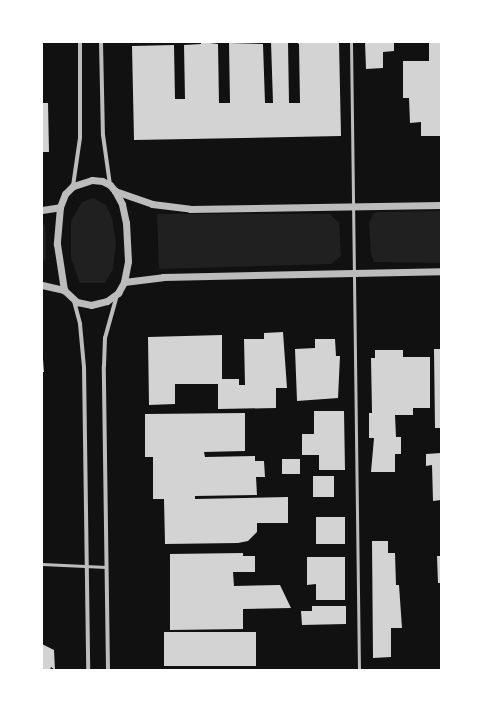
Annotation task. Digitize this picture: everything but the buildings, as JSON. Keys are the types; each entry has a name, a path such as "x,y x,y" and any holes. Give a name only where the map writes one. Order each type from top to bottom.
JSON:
{"street":[{"path":"73,186 80,138 80,42"},
{"path":"102,42 103,135 110,185 116,192 122,204 128,246 124,282 117,294 105,338 104,366 108,670"},
{"path":"64,290 57,244 60,207 65,194 73,186 92,180 110,185"},
{"path":"116,192 152,204 190,209 441,205"},
{"path":"42,210 60,207"},
{"path":"124,282 163,277 355,271 441,271"},
{"path":"42,285 64,290 74,300 91,305 107,301 117,294"},
{"path":"74,300 80,324 84,367 88,670"}],"lane":[{"path":"351,42 359,670"},
{"path":"42,564 106,567"}],"shaded area":[{"path":"93,198 106,205 112,218 116,243 113,269 105,283 80,283 71,258 71,221 82,202"},
{"path":"441,211 441,263 374,262 371,254 369,223 373,214 377,212"},
{"path":"157,214 330,214 339,223 341,256 331,264 159,269"},
{"path":"42,221 45,226 46,257 42,266"}]}
